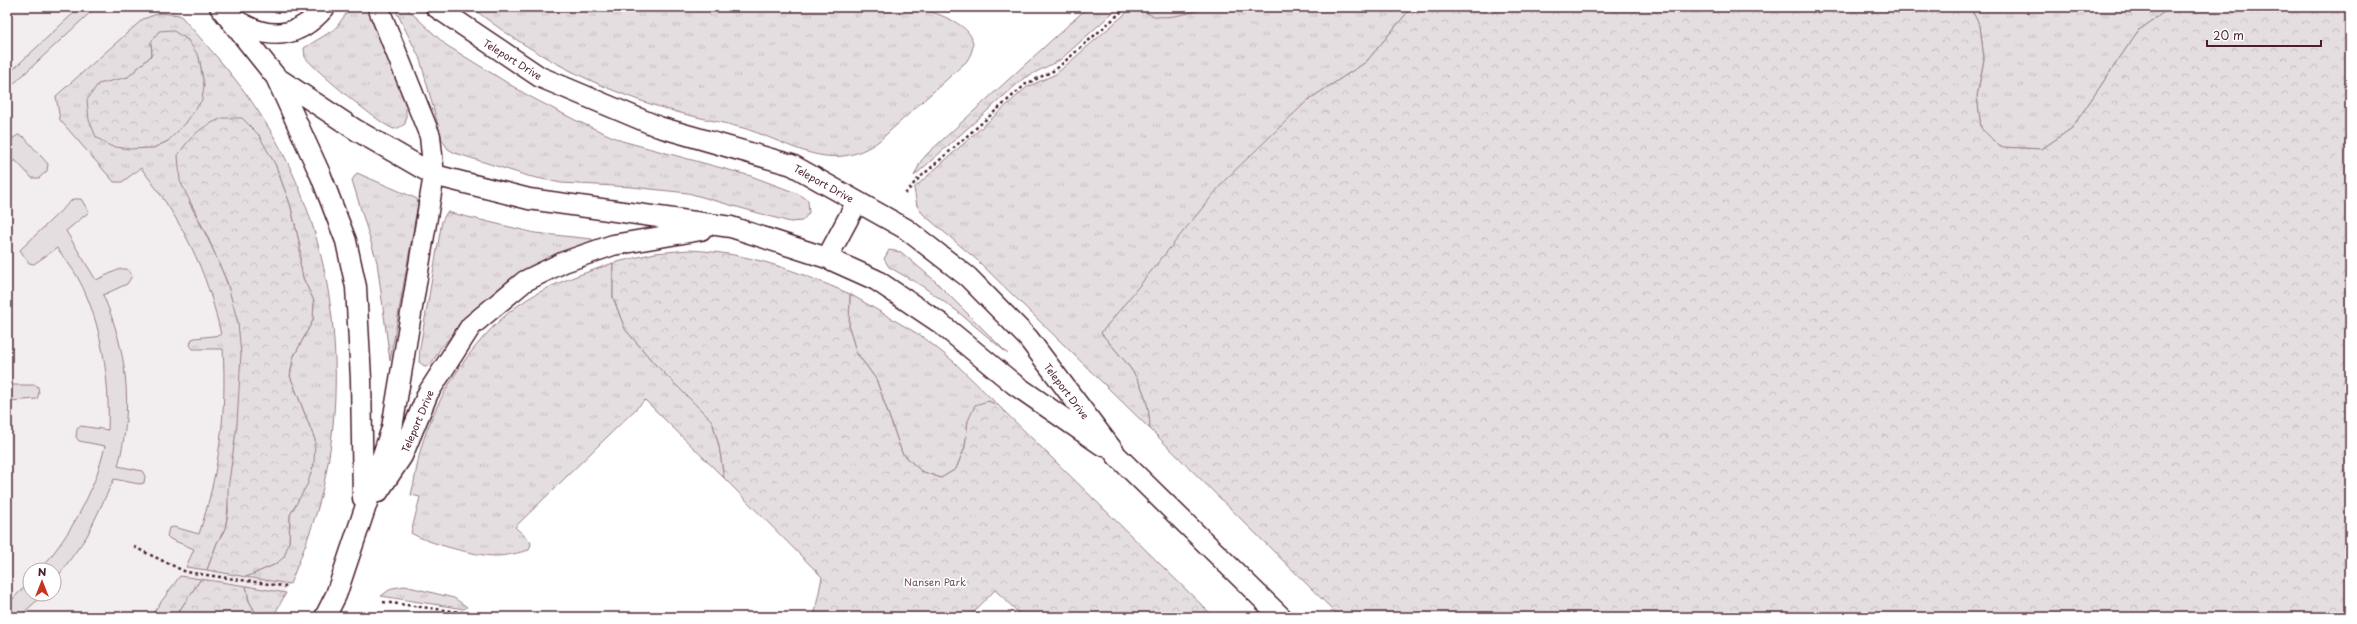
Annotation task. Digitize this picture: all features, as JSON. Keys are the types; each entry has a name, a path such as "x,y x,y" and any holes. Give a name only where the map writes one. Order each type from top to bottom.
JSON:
{"lane":[{"name":"Teleport Drive","path":"225,12 245,26 263,33 281,34 299,29 315,19 324,7"},
{"name":"Teleport Drive","path":"325,617 336,595 392,428 434,175 430,136 378,7"},
{"name":"Teleport Drive","path":"436,7 540,77 659,127 792,165 906,229 968,277 1028,338 1117,456 1281,617"},
{"name":"Teleport Drive","path":"225,12 276,77 321,176 346,241 356,287 361,380 364,514"},
{"name":"Teleport Drive","path":"276,77 356,130 434,175 529,198 731,227 827,258 876,280 940,323 1014,384 1117,456"},
{"path":"827,258 857,202"},
{"name":"Teleport Drive","path":"364,514 402,456 428,393 471,326 525,281 564,262 613,245 671,234 731,227"}],"path":[{"path":"887,219 916,181 997,109 1026,84 1055,70 1127,7"},
{"path":"134,546 186,572 289,588"},
{"path":"383,602 475,614"}],"shaded area":[{"path":"7,7 171,7 228,69 260,114 295,181 320,253 328,291 335,371 333,411 317,509 307,544 273,617 7,617"}],"green space":[{"path":"80,7 96,7 7,90 7,75"},
{"path":"261,7 304,7 294,11 277,12 266,10"},
{"path":"351,7 365,7 367,9 393,66 404,99 406,113 405,124 397,128 394,129 387,126 363,108 320,72 305,57 304,48 335,29"},
{"path":"394,7 405,7 446,45 527,95 575,120 622,141 751,176 799,194 808,200 809,213 802,221 790,222 688,193 632,187 561,183 528,176 455,153 448,149 442,140 420,59"},
{"path":"471,7 919,7 950,19 960,25 968,32 972,40 972,50 966,62 879,141 861,151 844,156 828,156 795,148 743,128 666,109 614,91 589,80 540,54 493,24"},
{"path":"1088,7 1119,7 1060,60 1024,78 914,176 921,161 928,153"},
{"path":"1133,7 1140,7 1143,11 1169,16 1212,7 1412,7 1366,62 1308,100 1101,333 1136,376 1146,399 1150,429 977,260 924,215 917,206 914,188 1027,87 1056,74"},
{"path":"1140,7 1212,7 1164,17 1147,13"},
{"path":"1412,7 1970,7 1980,26 1984,59 1977,96 1981,128 2000,147 2042,149 2072,128 2138,31 2171,7 2350,7 2350,617 1340,617 1150,429 1146,399 1136,376 1101,333 1225,180 1308,100 1366,62"},
{"path":"1970,7 2171,7 2138,31 2072,128 2042,149 2000,147 1981,129 1977,96 1984,59 1980,26"},
{"path":"160,13 180,15 242,88 260,114 286,158 306,205 321,255 330,306 335,358 334,410 328,461 317,511 290,584 246,577 276,564 289,542 290,515 296,502 315,440 290,376 293,358 313,320 314,301 303,278 300,263 300,246 290,204 275,164 189,202 218,261 230,291 241,341 242,360 240,398 225,529 217,543 207,570 186,567 194,549 170,539 167,536 169,528 174,527 199,534 212,488 220,442 224,396 223,349 193,349 190,345 192,339 195,338 221,335 215,311 200,267 191,247 181,227 156,188 141,168 122,182 114,182 60,120 56,96 143,19","holes":["151,42 199,57 204,86 185,124 168,141 153,148 118,80 128,77 152,55"]},
{"path":"172,30 188,40 199,57 204,86 202,100 185,124 168,141 153,148 129,149 110,146 96,137 89,120 87,100 98,84 128,77 152,55 151,42 159,31"},
{"path":"223,118 242,118 258,134 275,164 290,204 300,246 300,263 303,278 314,301 313,320 293,358 290,376 315,440 314,464 307,485 290,515 289,542 284,557 276,564 246,577 207,570 217,543 225,529 228,513 228,489 237,424 241,354 238,323 227,282 209,240 180,181 178,155 197,132"},
{"path":"18,135 24,137 48,164 47,171 39,178 32,178 15,160 7,167 7,142"},
{"path":"357,173 417,199 418,204 390,361 377,262 352,180"},
{"path":"73,199 81,199 89,212 66,231 96,280 120,269 127,269 132,276 127,284 103,295 118,336 126,379 126,422 118,466 142,471 145,476 144,483 139,484 114,479 87,536 62,571 62,562 46,562 62,542 80,512 95,480 105,446 79,441 76,437 77,429 81,426 108,430 108,392 106,372 99,333 93,313 86,295 71,266 57,248 34,264 29,263 20,250"},
{"path":"447,212 535,233 592,239 593,243 517,276 498,289 467,318 440,349 431,364 426,367 419,362 420,347 442,221"},
{"name":"Nansen Park","path":"689,250 732,255 772,264 810,277 850,294 849,327 856,352 876,379 902,453 921,471 941,478 956,469 965,447 968,421 975,405 988,401 998,405 1214,617 1023,617 995,590 969,617 814,617 822,577 724,478 719,446 712,421 653,362 625,329 613,297 613,263 655,253"},
{"path":"889,250 901,252 934,280 1008,354 957,311 922,286 889,267 884,259"},
{"path":"613,263 613,297 625,329 653,362 712,421 719,446 724,478 645,400 515,527 530,541 531,544 529,550 495,556 487,555 440,545 411,533 420,497 411,495 421,448 428,427 448,385 476,346 492,328 526,300 557,284"},
{"path":"850,294 923,337 953,361 998,405 988,401 968,421 965,447 956,469 941,478 921,471 902,453 876,379 856,352 849,327"},
{"path":"7,379 8,385 36,385 39,393 37,399 10,401 7,429"},
{"path":"180,576 201,579 175,617 150,617"},
{"path":"201,579 246,586 249,601 258,617 175,617"},
{"path":"246,586 286,593 273,617 258,617 249,601"},
{"path":"405,586 454,598 467,607 464,609 381,596 392,588"},
{"path":"22,589 22,602 35,602 19,617 7,617 7,605"}]}
